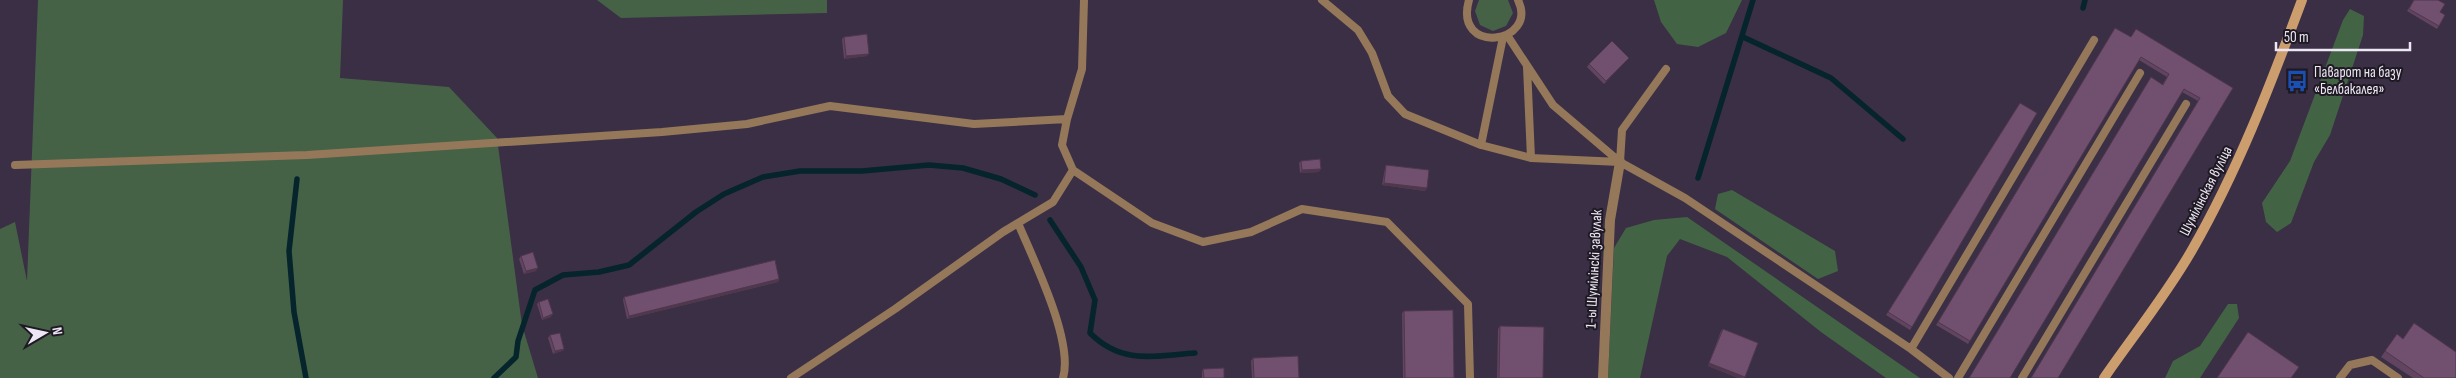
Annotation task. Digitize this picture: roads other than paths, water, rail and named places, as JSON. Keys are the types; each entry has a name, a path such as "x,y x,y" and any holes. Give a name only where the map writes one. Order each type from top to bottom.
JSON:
{"main road":[{"name":"Шумілінская вуліца","path":"2104,378 2192,252 2230,181 2264,102 2302,0"}],"street":[{"name":"1-ы Шумілінскі завулак","path":"1603,378 1610,220 1620,162"}],"lane":[{"path":"1084,0 1082,69 1067,119 1062,145 1073,170 1152,223 1203,242 1251,232 1302,209 1387,222 1468,304 1470,378"},
{"path":"1322,0 1358,30 1372,53 1388,96 1405,114 1481,145 1531,158 1620,162"},
{"path":"1469,0 1466,10 1468,21 1474,30 1482,36 1492,39 1505,36 1518,24 1521,13 1518,0"},
{"path":"1481,145 1505,36"},
{"path":"1505,36 1553,106 1620,162 1685,198 1911,349 1949,378"},
{"path":"1911,349 2094,40"},
{"path":"1527,66 1531,158"},
{"path":"1620,162 1622,130 1666,69"},
{"path":"1958,378 2140,73"},
{"path":"2022,378 2186,104"},
{"path":"15,165 307,155 643,134 747,124 830,106 974,124 1067,119"},
{"path":"791,378 1018,223 1053,202 1073,170"},
{"path":"1018,223 1058,324 1066,367 1063,378"},
{"path":"2340,378 2350,366 2372,360 2398,378"}],"waterway":[{"path":"1698,178 1753,0"},
{"path":"2083,8 2085,0"},
{"path":"1743,37 1831,78 1903,139"},
{"path":"494,378 516,357 518,341 535,290 563,275 599,272 629,265 696,212 724,194 763,177 800,171 862,171 929,165 963,168 1001,179 1035,195"},
{"path":"297,179 289,251 294,312 306,378"},
{"path":"1050,220 1081,267 1095,300 1090,333 1102,343 1126,354 1152,356 1195,353"}],"place":[{"name":"Паварот на базу «Белбакалея»","path":"2297,81"}]}
